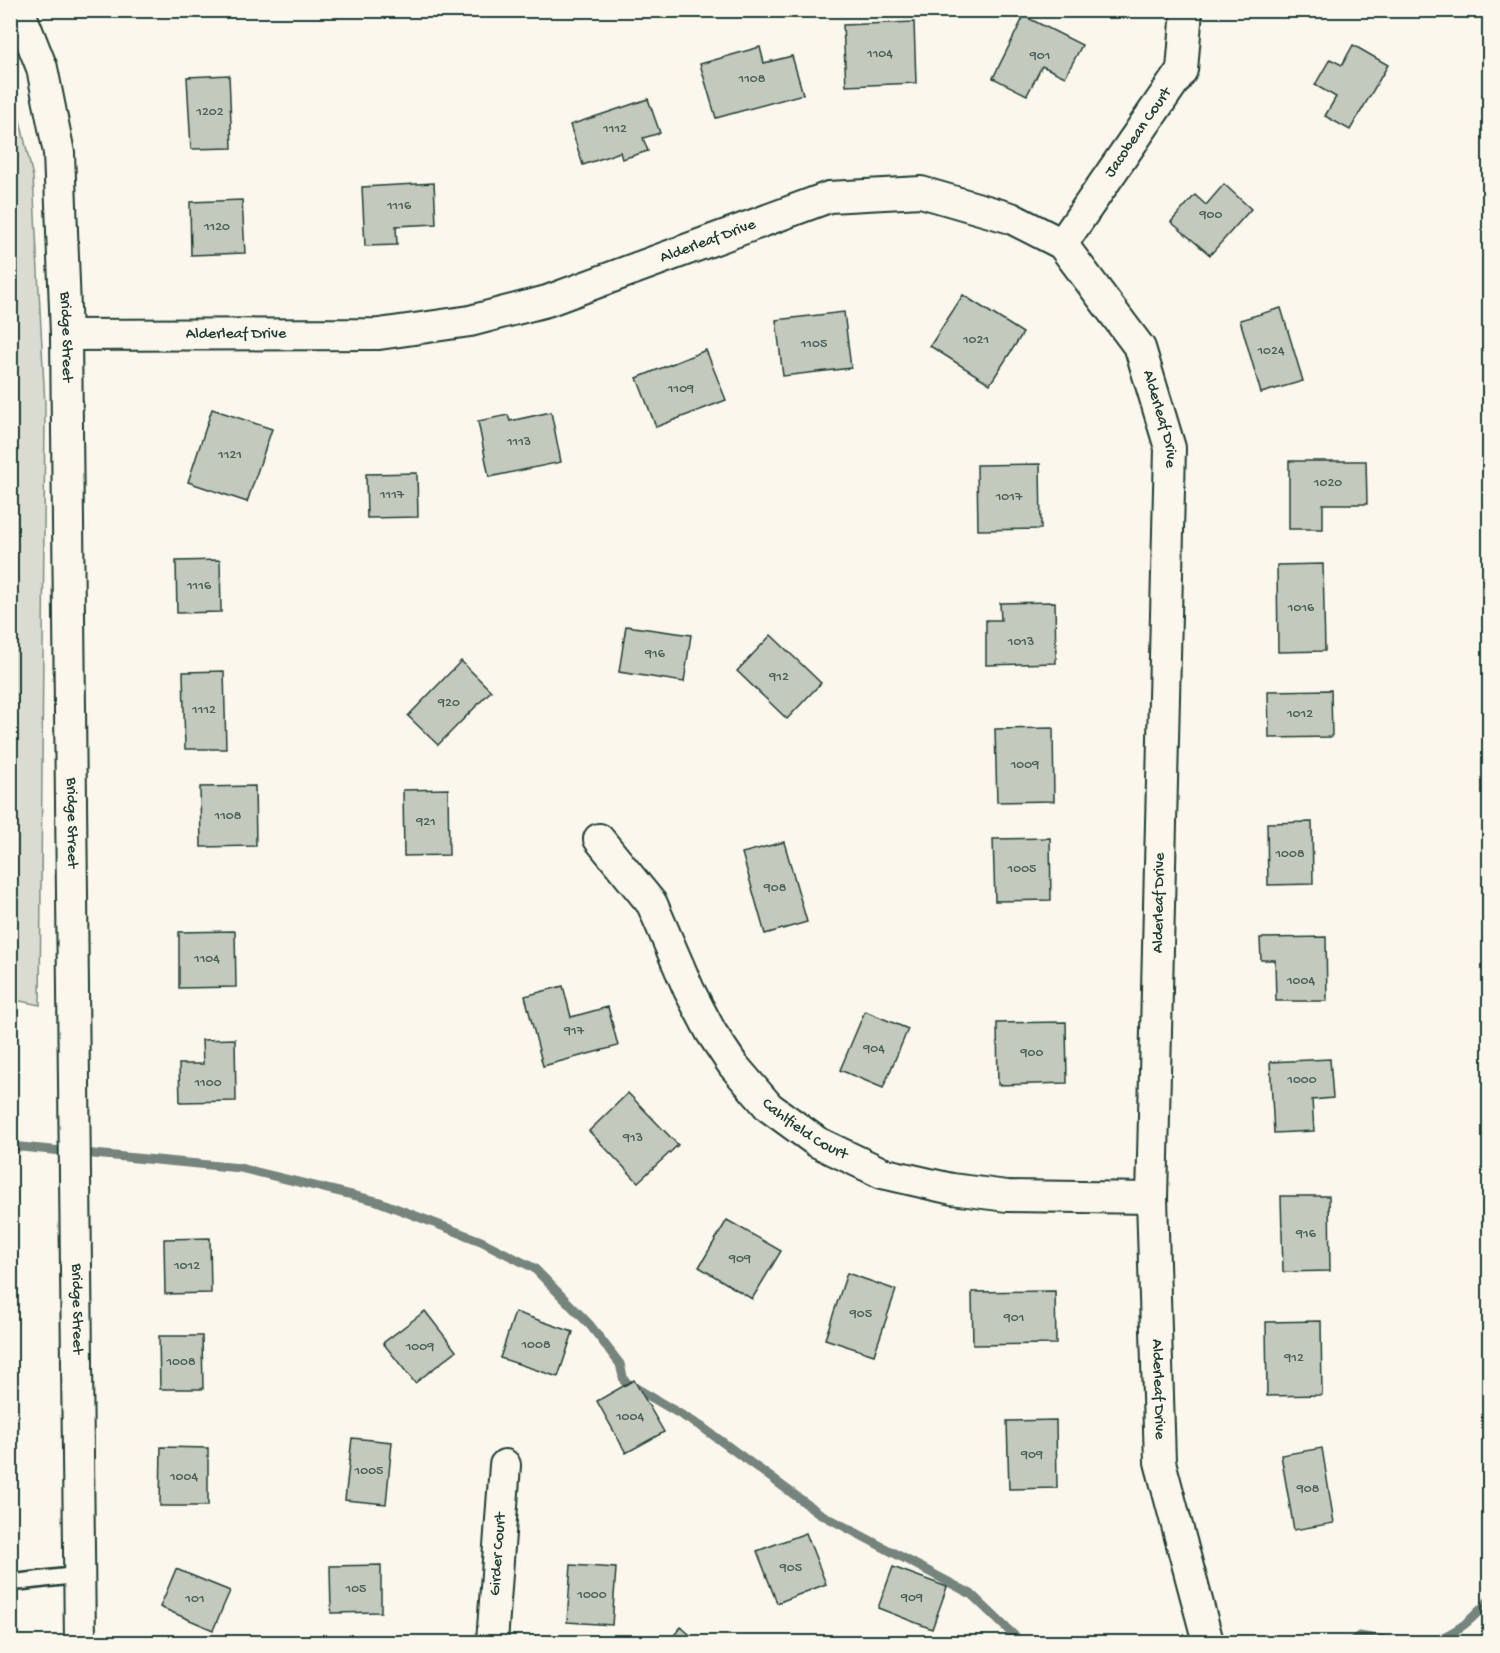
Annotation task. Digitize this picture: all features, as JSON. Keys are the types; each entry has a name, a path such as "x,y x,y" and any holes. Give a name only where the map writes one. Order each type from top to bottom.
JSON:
{"street":[{"name":"Bridge Street","path":"19,10 42,68 59,153 66,335 80,1642"},
{"name":"Jacobean Court","path":"1062,244 1182,70 1187,10"},
{"name":"Alderleaf Drive","path":"66,335 379,334 470,321 547,301 829,197 921,192 1011,218 1062,244 1140,348 1170,448 1152,1198 1160,1462 1208,1642"},
{"name":"Cahlfield Court","path":"599,839 652,904 689,990 711,1032 733,1065 769,1107 817,1142 882,1173 952,1189 1007,1196 1152,1198"},
{"name":"Girder Court","path":"492,1642 505,1465"}],"lane":[{"path":"10,1583 79,1575"}],"shaded area":[{"path":"11,81 33,177 45,405 40,1005 10,999"}],"building":[{"path":"1024,16 1082,45 1065,77 1042,66 1027,95 993,78"},
{"path":"914,22 916,83 846,86 843,25"},
{"path":"1353,45 1388,65 1350,130 1325,116 1336,97 1315,85 1330,59 1342,65"},
{"path":"760,47 764,63 792,56 803,94 716,118 700,64"},
{"path":"229,75 232,148 191,149 187,77"},
{"path":"648,99 660,133 643,138 648,151 622,159 620,152 583,165 570,125"},
{"path":"434,183 436,224 396,226 397,245 365,246 362,187"},
{"path":"1224,184 1251,209 1210,255 1171,222 1195,195 1206,205"},
{"path":"242,200 245,253 191,255 190,202"},
{"path":"963,295 1023,333 990,384 930,346"},
{"path":"1281,308 1303,381 1261,393 1240,320"},
{"path":"844,312 851,368 783,376 776,320"},
{"path":"706,350 726,400 656,427 637,378"},
{"path":"212,409 272,429 247,502 188,482"},
{"path":"551,412 561,462 489,477 478,421 508,415 510,421"},
{"path":"1289,461 1366,461 1367,504 1323,504 1323,529 1289,529"},
{"path":"1040,464 1041,529 978,530 977,465"},
{"path":"417,473 418,517 367,518 366,474"},
{"path":"220,560 221,612 177,613 176,561"},
{"path":"1323,564 1325,651 1278,652 1277,565"},
{"path":"1055,602 1056,663 986,665 986,620 1001,620 1000,603"},
{"path":"626,626 691,635 684,682 619,672"},
{"path":"771,635 821,683 787,719 737,671"},
{"path":"461,661 491,691 438,745 408,716"},
{"path":"224,671 226,749 185,749 183,672"},
{"path":"1331,690 1332,737 1269,738 1268,691"},
{"path":"1053,728 1054,801 997,802 995,729"},
{"path":"255,786 256,846 201,847 200,787"},
{"path":"448,789 449,855 404,856 403,790"},
{"path":"1312,822 1313,884 1268,885 1267,823"},
{"path":"1050,838 1051,900 995,901 993,839"},
{"path":"784,842 807,922 765,934 742,853"},
{"path":"235,931 236,987 179,988 179,932"},
{"path":"1326,937 1327,1001 1276,1001 1275,960 1261,960 1260,938"},
{"path":"563,986 571,1017 608,1007 618,1046 543,1066 525,996"},
{"path":"865,1011 908,1029 883,1088 840,1070"},
{"path":"1066,1022 1067,1083 998,1085 997,1023"},
{"path":"235,1039 236,1101 180,1102 179,1064 203,1064 202,1040"},
{"path":"1330,1059 1333,1098 1312,1100 1314,1131 1274,1133 1270,1062"},
{"path":"628,1093 678,1145 638,1182 589,1131"},
{"path":"1281,1196 1329,1196 1330,1271 1283,1272"},
{"path":"727,1220 781,1251 752,1299 699,1267"},
{"path":"210,1238 211,1293 165,1294 164,1239"},
{"path":"847,1273 896,1290 874,1355 825,1339"},
{"path":"1055,1291 1056,1344 973,1345 972,1292"},
{"path":"425,1311 456,1351 415,1383 383,1343"},
{"path":"515,1312 573,1332 558,1377 500,1358"},
{"path":"1321,1321 1322,1395 1267,1396 1266,1322"},
{"path":"159,1336 202,1336 203,1389 160,1389"},
{"path":"634,1380 664,1432 626,1453 597,1401"},
{"path":"1056,1420 1057,1488 1009,1489 1007,1421"},
{"path":"352,1438 392,1442 386,1504 345,1500"},
{"path":"161,1447 208,1448 208,1506 160,1506"},
{"path":"1322,1448 1334,1523 1294,1530 1281,1455"},
{"path":"806,1533 826,1584 777,1603 757,1551"},
{"path":"381,1565 381,1612 331,1613 330,1566"},
{"path":"571,1565 616,1568 612,1625 567,1622"},
{"path":"893,1567 947,1587 932,1629 878,1608"},
{"path":"176,1569 230,1591 213,1630 160,1607"},
{"path":"681,1627 698,1642 668,1642"}],"waterway":[{"path":"10,1146 240,1168 377,1201 481,1241 534,1268 590,1325 620,1364 624,1381 702,1427 819,1513 971,1594 1021,1642"},
{"path":"1433,1642 1464,1625 1490,1599"},
{"path":"1351,1642 1359,1636 1397,1642"}]}
